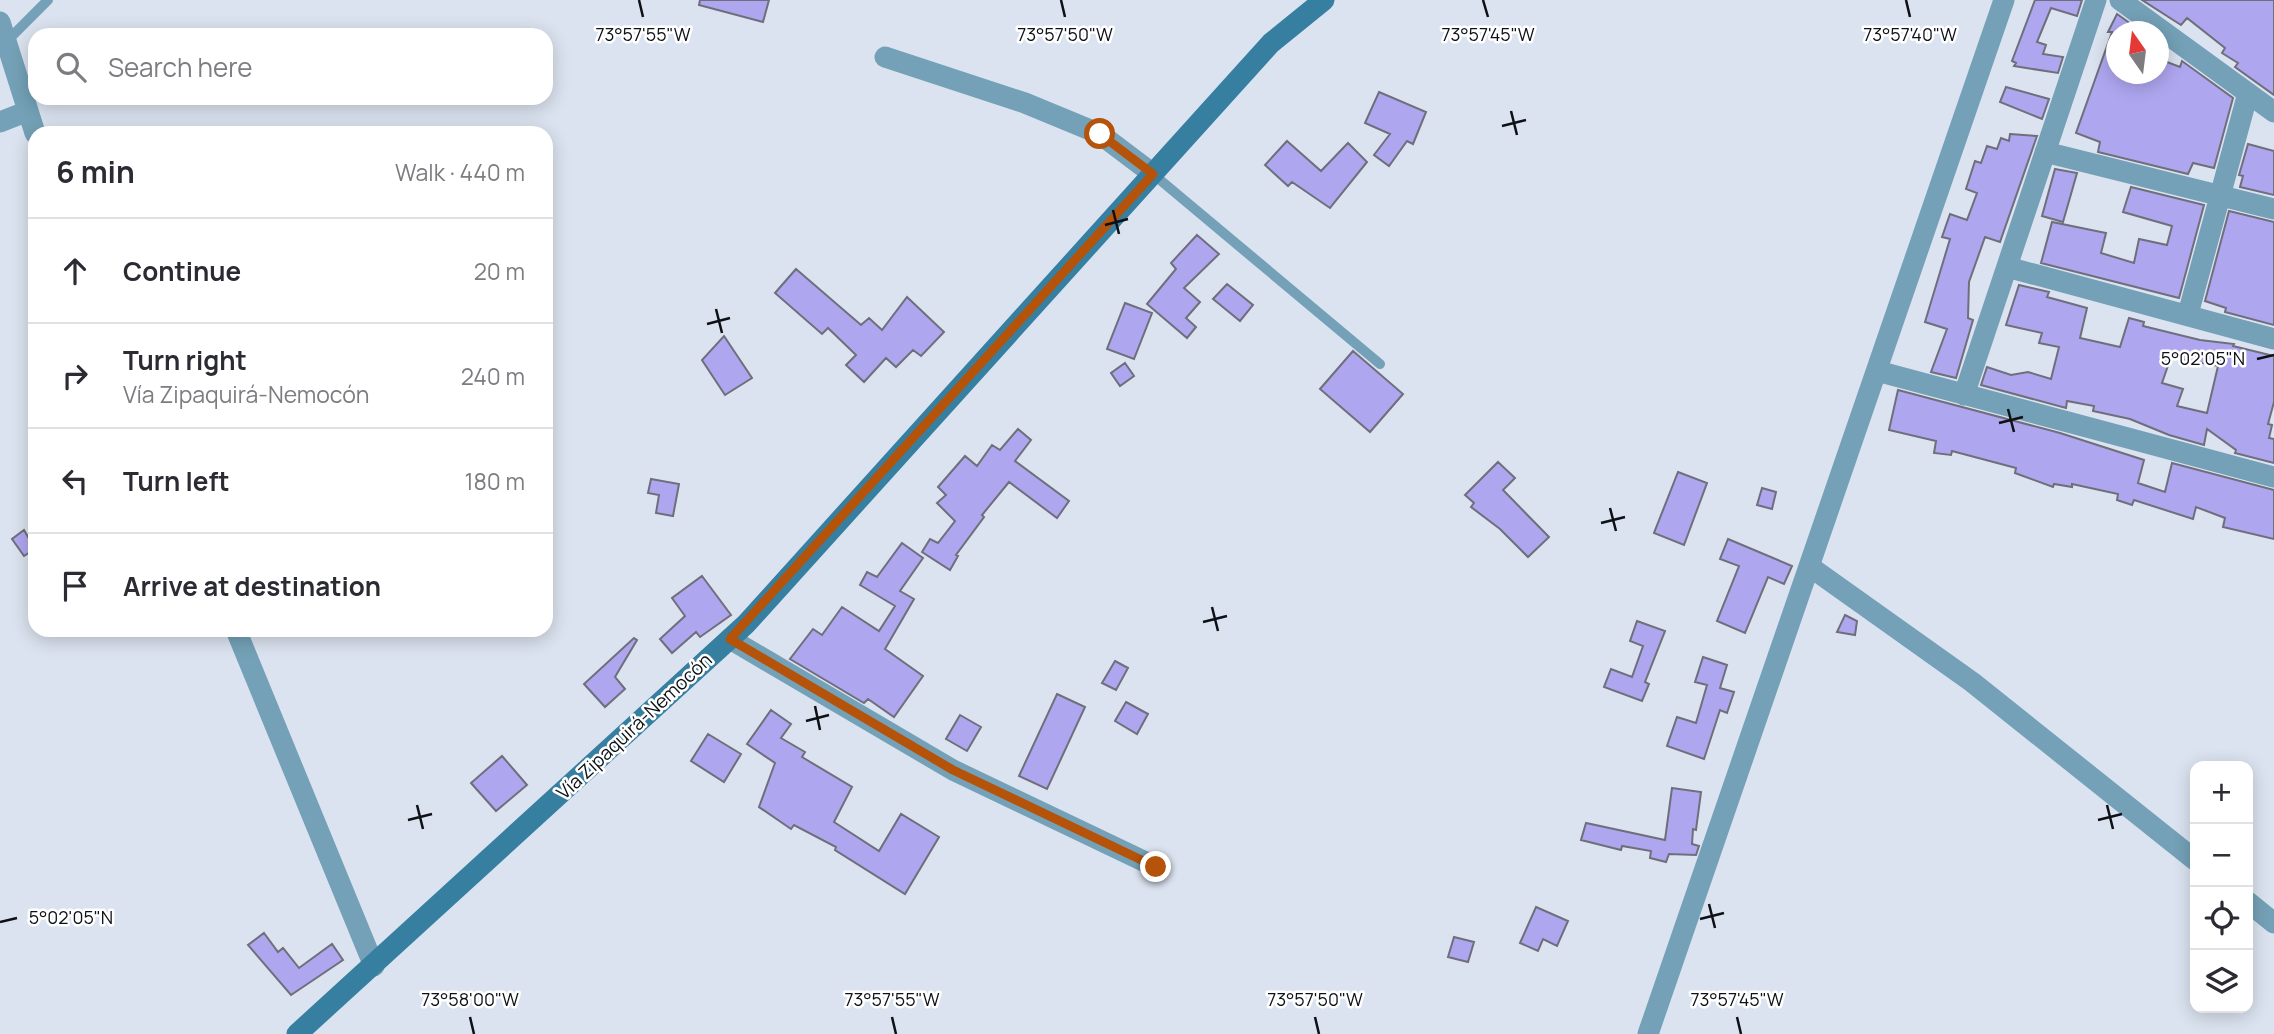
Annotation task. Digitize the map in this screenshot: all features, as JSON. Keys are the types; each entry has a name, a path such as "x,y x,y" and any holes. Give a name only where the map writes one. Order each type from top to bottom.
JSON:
{"main road":[{"name":"Vía Zipaquirá-Nemocón","path":"297,1034 730,639 1271,43 1324,0"}],"street":[{"path":"1648,1034 2004,0"},
{"path":"1964,394 2096,0"},
{"path":"2120,0 2274,112"},
{"path":"4,32 33,126"},
{"path":"885,57 1025,103 1100,134 1153,174"},
{"path":"2188,314 2248,93"},
{"path":"0,122 28,111"},
{"path":"2045,152 2274,209"},
{"path":"2007,267 2274,339"},
{"path":"1877,371 2274,477"},
{"path":"1809,566 1972,682 2190,856"},
{"path":"239,637 374,966"},
{"path":"730,639 953,770 1156,867"},
{"path":"2253,906 2274,923"}],"lane":[{"path":"4,32 48,0"},
{"path":"1153,174 1380,363"}],"building":[{"path":"700,0 769,0 763,22 699,5"},
{"path":"2035,0 2082,0 2077,16 2051,8 2037,42 2046,45 2043,54 2063,57 2058,73 2014,66 2016,63 2012,61"},
{"path":"2142,0 2274,0 2274,95 2235,67 2238,63 2222,53 2225,48 2187,18 2181,25"},
{"path":"2117,14 2127,21 2114,21"},
{"path":"2106,49 2106,84 2169,84 2169,63 2180,67 2182,61 2233,98 2214,168 2193,163 2188,174 2098,152 2100,142 2076,133"},
{"path":"2006,87 2049,99 2042,119 2000,102"},
{"path":"1379,92 1426,112 1413,144 1407,141 1389,166 1374,155 1390,134 1365,123"},
{"path":"2010,134 2037,136 2000,242 1985,237 1969,282 1968,318 1973,320 1956,378 1931,372 1947,329 1925,322 1950,239 1942,237 1950,214 1967,220 1977,193 1966,189 1975,161 1981,163 1987,146 1997,149 2001,138 2009,141"},
{"path":"1287,141 1321,171 1348,143 1367,162 1330,208 1292,182 1288,186 1265,165"},
{"path":"2248,144 2274,151 2274,195 2240,187 2243,176 2239,175"},
{"path":"2055,169 2077,173 2063,222 2042,216"},
{"path":"2131,187 2204,205 2179,298 2041,263 2052,222 2106,233 2101,253 2134,263 2139,239 2167,245 2172,226 2123,212"},
{"path":"2229,211 2274,222 2274,325 2225,312 2226,308 2205,301"},
{"path":"1197,235 1219,254 1184,288 1200,302 1186,318 1196,327 1187,338 1147,304 1176,269 1171,263"},
{"path":"796,269 861,325 869,318 882,330 907,297 944,332 921,356 913,350 896,367 886,358 864,382 846,365 856,355 828,328 822,334 775,293"},
{"path":"1227,284 1253,305 1240,321 1213,299"},
{"path":"2019,285 2049,292 2047,297 2087,308 2080,338 2120,347 2129,318 2144,322 2143,326 2200,340 2234,344 2233,346 2274,356 2274,402 2268,424 2272,425 2269,438 2274,439 2274,463 2235,453 2236,450 2207,429 2204,445 2169,435 2130,419 2093,411 2094,406 2067,401 2066,408 1981,385 1987,367 2011,375 2028,372 2051,379 2059,347 2039,343 2042,333 2006,325","holes":["2171,357 2218,366 2207,413 2177,406 2183,389 2162,383"]},
{"path":"1125,303 1152,313 1134,359 1107,349"},
{"path":"724,336 752,378 725,395 702,360"},
{"path":"1353,351 1403,394 1370,432 1320,389"},
{"path":"1125,363 1134,376 1120,386 1111,373"},
{"path":"1898,390 2060,433 2144,460 2138,483 2165,492 2172,463 2274,490 2274,539 2223,527 2225,518 2196,507 2193,519 2134,500 2132,505 2117,500 2118,494 2072,484 2072,487 2054,484 2053,487 2015,473 2016,468 1952,451 1951,455 1934,453 1936,441 1889,430"},
{"path":"1018,429 1031,440 1015,461 1069,501 1057,518 1009,482 982,515 984,517 956,555 958,556 950,570 922,552 930,539 938,543 955,521 937,503 946,495 938,487 965,456 977,466 992,445 1000,450"},
{"path":"1498,462 1515,478 1503,490 1549,537 1528,557 1500,529 1471,507 1474,503 1465,495"},
{"path":"1678,472 1707,483 1684,545 1654,533"},
{"path":"651,479 679,484 673,516 656,513 659,495 648,493"},
{"path":"1762,488 1776,492 1772,509 1757,505"},
{"path":"24,530 28,537 28,553 24,556 12,539"},
{"path":"1728,539 1792,566 1784,584 1768,577 1745,633 1717,621 1739,566 1720,559"},
{"path":"902,543 923,558 900,591 914,599 885,649 923,676 894,717 868,699 864,703 790,659 813,629 822,635 842,607 879,631 895,606 860,585 867,572 877,577"},
{"path":"702,576 731,615 700,637 696,632 672,653 660,639 685,616 672,598"},
{"path":"1845,615 1857,621 1855,635 1837,632"},
{"path":"1637,621 1665,631 1645,682 1649,684 1642,701 1604,687 1611,669 1632,677 1643,646 1630,641"},
{"path":"634,638 637,640 615,677 625,689 605,707 584,684"},
{"path":"1703,657 1727,665 1720,688 1734,692 1727,713 1720,710 1704,759 1667,746 1677,717 1696,723 1707,685 1695,682"},
{"path":"1115,661 1128,668 1116,690 1102,683"},
{"path":"1057,694 1085,707 1047,789 1019,776"},
{"path":"1126,702 1148,714 1137,734 1115,721"},
{"path":"771,710 791,724 781,738 805,752 802,757 852,787 834,822 879,851 901,814 939,837 905,894 835,850 836,847 794,825 791,829 759,807 775,763 747,744"},
{"path":"960,715 981,727 967,751 946,739"},
{"path":"708,734 741,754 724,782 691,761"},
{"path":"502,756 527,785 496,811 471,783"},
{"path":"1672,788 1701,792 1696,830 1693,829 1692,844 1699,846 1696,855 1669,854 1666,862 1650,858 1651,851 1622,846 1621,850 1581,840 1586,823 1665,840"},
{"path":"1536,907 1568,921 1557,946 1543,939 1538,951 1520,943"},
{"path":"264,933 278,952 283,948 299,968 332,944 343,960 291,995 248,945"},
{"path":"1454,937 1474,942 1468,962 1448,957"}],"route":[{"path":"1100,134 1153,174 730,639 953,770 1156,867"}]}
